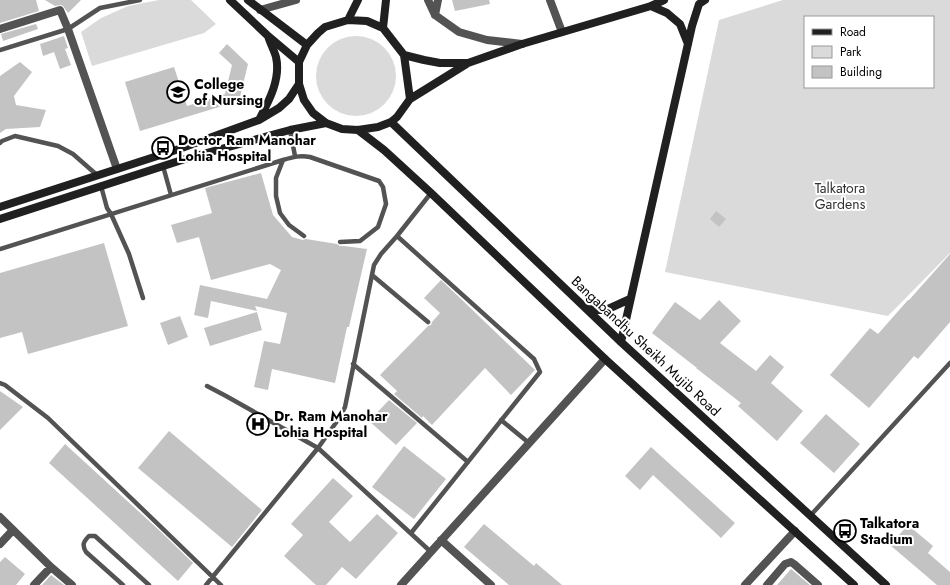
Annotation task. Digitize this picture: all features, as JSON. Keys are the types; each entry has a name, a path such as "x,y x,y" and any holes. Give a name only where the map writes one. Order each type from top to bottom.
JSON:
{"main road":[{"path":"230,0 267,35 299,62"},
{"path":"248,0 307,45"},
{"path":"348,20 358,0"},
{"path":"383,28 386,0"},
{"path":"410,99 404,55 383,28 368,22 348,20 326,27 307,45 299,62 299,84 304,100 313,113 326,123 342,129 358,130 378,127 391,122 397,117 410,99 468,63 522,44 651,6 664,0"},
{"path":"621,342 692,26 699,4 705,0"},
{"path":"651,6 667,13 680,24 688,44"},
{"path":"259,120 267,104 277,77 276,57 267,35"},
{"path":"404,55 440,63 468,63"},
{"path":"0,207 179,149 259,120 279,108 289,99 299,84"},
{"name":"Bangabandhu Sheikh Mujib Road","path":"391,122 621,342 886,585"},
{"path":"0,219 185,159 290,130 326,123"},
{"path":"358,130 384,150 431,193 605,359 854,585"},
{"path":"587,309 608,309 630,300"}],"street":[{"path":"260,10 296,0"},
{"path":"428,0 435,15 459,32 487,40 522,44"},
{"path":"435,15 438,0"},
{"path":"550,0 562,32"},
{"path":"0,29 60,10 117,169"},
{"path":"401,585 605,359"},
{"path":"0,517 51,567 72,585"},
{"path":"0,544 13,530"},
{"path":"746,585 795,531"},
{"path":"441,540 491,585"},
{"path":"767,585 785,564 791,562 818,585"},
{"path":"34,585 51,567"}],"lane":[{"path":"0,50 68,29 100,8 140,0"},
{"path":"290,130 295,156"},
{"path":"0,143 15,136 58,146 73,154 97,175"},
{"path":"0,249 295,156 310,157 379,181 383,187 386,204 378,227 360,241 340,242"},
{"path":"283,160 276,178 276,196 280,213 289,225 304,236"},
{"path":"163,166 171,195"},
{"path":"100,186 107,208 129,254 143,298"},
{"path":"206,585 318,448 340,417 345,407 374,265 381,254 431,193"},
{"path":"397,236 534,359 540,372 411,533"},
{"path":"372,274 428,322"},
{"path":"810,516 950,362"},
{"path":"353,364 468,462"},
{"path":"0,383 5,385 48,418 220,585"},
{"path":"207,386 318,448 431,552"},
{"path":"501,420 529,443"},
{"path":"123,585 86,552 83,546 84,541 89,536 95,536 149,585"}],"green space":[{"path":"159,0 191,0 216,24 204,33 92,66 81,32 101,18 128,6"},
{"name":"Talkatora Gardens","path":"783,0 950,0 950,253 888,316 665,272 719,20"},
{"path":"356,36 371,39 384,48 393,61 396,76 393,91 384,104 371,113 356,116 341,113 328,104 319,91 316,76 319,61 328,48 341,39"}],"building":[{"path":"0,0 36,0 39,11 0,23"},
{"path":"45,0 81,0 68,13 63,6 55,6"},
{"path":"452,0 489,0 490,4 455,11"},
{"path":"36,24 38,29 3,41 1,34"},
{"path":"64,36 68,48 65,49 71,65 60,69 54,52 43,56 40,44"},
{"path":"227,44 248,64 239,101 140,131 125,82 174,67 187,106 225,94 232,65 219,53"},
{"path":"20,62 32,72 14,96 16,105 46,110 40,127 6,129 0,133 0,76"},
{"path":"261,173 273,215 292,237 303,240 306,239 337,244 340,246 367,249 349,327 347,327 335,383 272,369 268,390 254,387 264,341 280,344 287,313 255,306 257,311 211,301 208,318 194,315 200,285 267,299 281,270 270,264 211,280 199,237 177,243 171,225 212,213 205,188"},
{"path":"716,211 726,219 719,227 710,219"},
{"path":"104,243 128,326 28,354 22,332 0,338 0,273"},
{"path":"950,254 950,322 918,359 914,356 869,408 830,375 870,328 878,334"},
{"path":"441,280 535,370 511,395 485,368 432,425 423,416 422,418 394,394 397,391 380,375 428,326 431,325 440,313 424,298"},
{"path":"719,300 741,321 720,343 756,371 770,355 784,367 771,383 803,411 777,441 738,406 741,403 652,333 675,302 700,320"},
{"path":"257,312 262,330 210,346 204,328"},
{"path":"180,316 188,337 168,345 160,323"},
{"path":"0,391 23,407 0,430"},
{"path":"389,400 417,423 396,445 369,421"},
{"path":"826,414 860,444 834,473 800,443"},
{"path":"169,431 262,510 232,547 138,468"},
{"path":"65,444 193,563 178,581 49,463"},
{"path":"404,446 446,479 414,519 372,487"},
{"path":"651,447 735,523 721,538 653,475 640,490 625,476"},
{"path":"333,478 353,496 329,522 350,542 377,514 398,533 356,579 342,567 326,585 316,585 284,556 303,535 291,524"},
{"path":"484,524 534,566 536,563 562,585 509,585 464,547"},
{"path":"908,525 933,546 928,553 950,572 950,585 937,585 890,545"},
{"path":"5,557 25,574 16,585 0,585 0,562"},
{"path":"791,569 810,585 777,585"},
{"path":"51,575 64,585 42,585"}],"place":[{"name":"College of Nursing","path":"178,92"},
{"name":"Doctor Ram Manohar Lohia Hospital","path":"163,148"},
{"name":"Dr. Ram Manohar Lohia Hospital","path":"258,424"},
{"name":"Talkatora Stadium","path":"845,531"}]}
